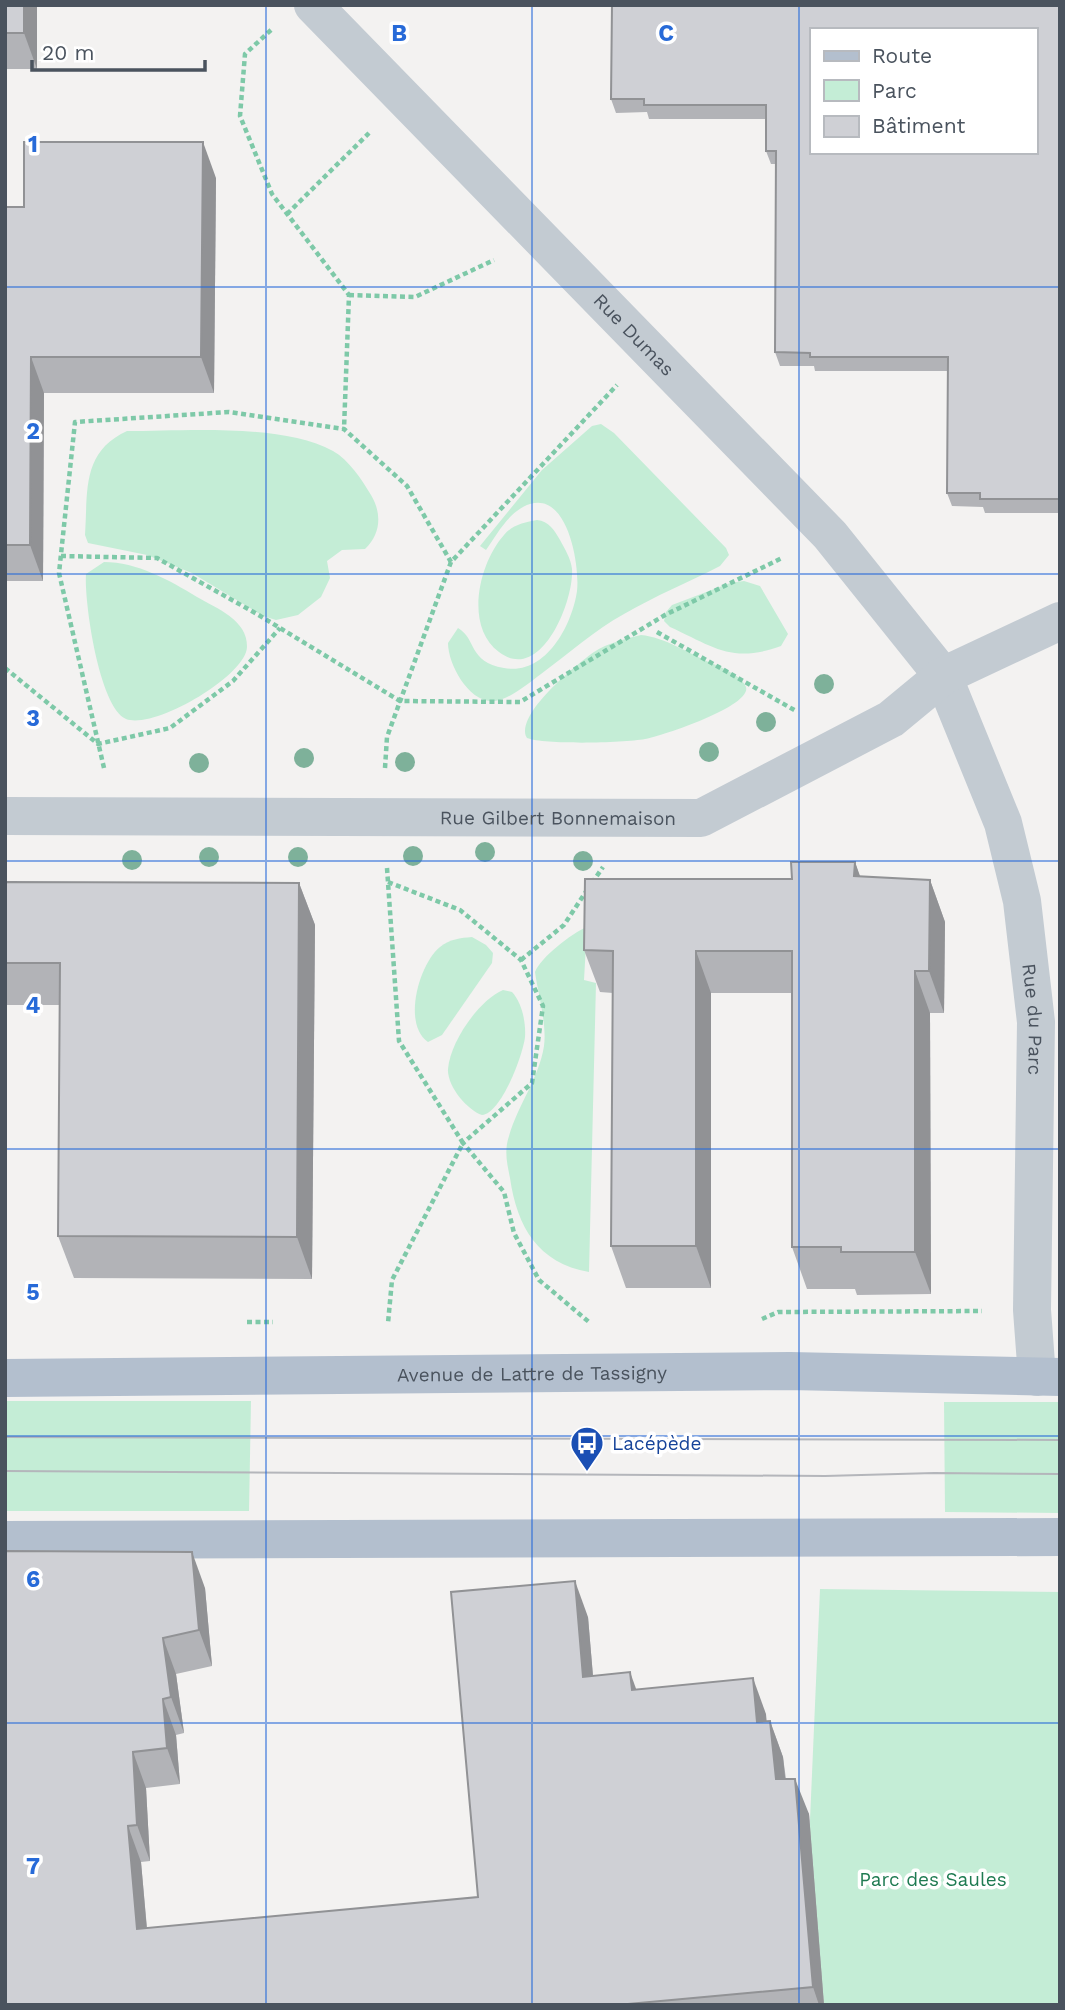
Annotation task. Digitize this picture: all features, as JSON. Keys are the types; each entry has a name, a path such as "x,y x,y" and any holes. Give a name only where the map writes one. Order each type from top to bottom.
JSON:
{"main road":[{"name":"Avenue de Lattre de Tassigny","path":"5,1378 790,1371 1048,1377"},
{"path":"5,1540 1060,1537"}],"street":[{"name":"Rue Dumas","path":"297,13 405,97 651,349 830,535 943,676"},
{"name":"Rue Gilbert Bonnemaison","path":"5,816 701,818 891,719 943,676 1060,621"},
{"name":"Rue du Parc","path":"943,676 1003,823 1022,901 1036,1022 1032,1310 1048,1377"}],"path":[{"path":"297,13 245,54 240,116 272,194 349,295 344,429"},
{"path":"287,214 405,97"},
{"path":"349,295 415,297 541,237"},
{"path":"597,1329 538,1280 514,1233 504,1192 463,1143 399,1041 383,818 387,737 451,562 651,349"},
{"path":"116,817 59,573 75,422 229,412 344,429 407,486 451,562"},
{"path":"61,556 157,558 400,701 520,702 665,615 830,535"},
{"path":"98,744 170,728 233,681 280,628"},
{"path":"657,632 849,741"},
{"path":"5,668 98,744"},
{"path":"521,960 564,925 608,860 624,818"},
{"path":"386,1374 392,1280 463,1143 532,1083 543,1006 521,960 460,910 388,883"},
{"path":"895,1311 1032,1310"}],"green space":[{"path":"601,424 614,433 726,548 729,555 720,566 613,620 513,694 501,700 486,700 469,690 452,661 448,643 458,628 479,656 492,665 519,668 532,664 554,646 563,633 574,605 577,580 569,534 554,509 543,503 530,504 516,511 486,550 480,546 542,470 592,426"},
{"path":"232,430 287,436 312,442 333,451 355,471 375,502 377,530 365,549 342,550 327,561 330,578 321,597 298,615 276,620 263,616 192,573 147,555 88,543 85,535 87,489 94,462 101,450 127,431"},
{"path":"537,520 551,527 564,547 572,569 571,583 561,618 552,634 541,648 528,657 514,659 499,652 488,641 482,627 479,594 488,561 504,535 515,526"},
{"path":"104,562 129,565 152,573 230,616 237,622 246,638 247,647 243,659 216,685 176,709 139,720 126,719 116,710 108,695 91,629 86,574"},
{"path":"744,581 760,586 788,634 781,646 749,653 724,651 670,627 664,621 666,612 672,605 730,583"},
{"path":"641,635 668,642 731,672 744,683 744,695 735,703 704,719 645,739 585,743 527,738 525,728 529,717 561,679 599,649"},
{"path":"587,927 584,980 596,983 589,1272 556,1260 533,1240 513,1196 506,1152 507,1141 538,1069 544,1046 543,1019 535,972 558,946"},
{"path":"472,937 486,945 493,953 492,963 442,1035 428,1042 420,1033 416,1022 416,994 420,980 432,955 440,947 455,939"},
{"path":"503,990 512,992 521,1007 525,1037 516,1069 503,1095 489,1112 482,1115 459,1097 451,1083 448,1069 454,1047 467,1023 485,1003"},
{"path":"5,1401 251,1401 249,1511 5,1511"},
{"path":"944,1402 1060,1402 1060,1513 945,1512"},
{"name":"Parc des Saules","path":"820,1589 1060,1592 1060,2005 802,2005"}],"building":[{"path":"5,5 24,5 24,33 5,33"},
{"path":"612,5 1060,5 1060,499 980,499 980,493 947,493 948,357 810,357 810,353 775,352 776,151 766,151 766,105 644,105 644,99 611,99"},
{"path":"24,142 203,142 201,357 31,357 30,545 5,545 5,207 24,207"},
{"path":"791,862 855,862 854,876 930,880 929,971 915,971 915,1252 841,1252 841,1247 792,1247 792,951 696,951 696,1246 611,1246 613,951 584,950 585,879 792,879"},
{"path":"5,882 299,883 297,1237 58,1236 60,963 5,963"},
{"path":"5,1551 192,1552 199,1630 163,1638 171,1697 163,1699 167,1748 133,1752 137,1825 128,1826 137,1929 478,1897 451,1592 575,1581 583,1677 630,1672 632,1690 753,1678 757,1722 770,1721 776,1779 795,1779 813,1987 617,2005 5,2005"}],"tram line":[{"path":"5,1437 1060,1440"},
{"path":"5,1471 825,1476 1060,1474"}],"place":[{"name":"Lacépède","path":"587,1473"}]}
